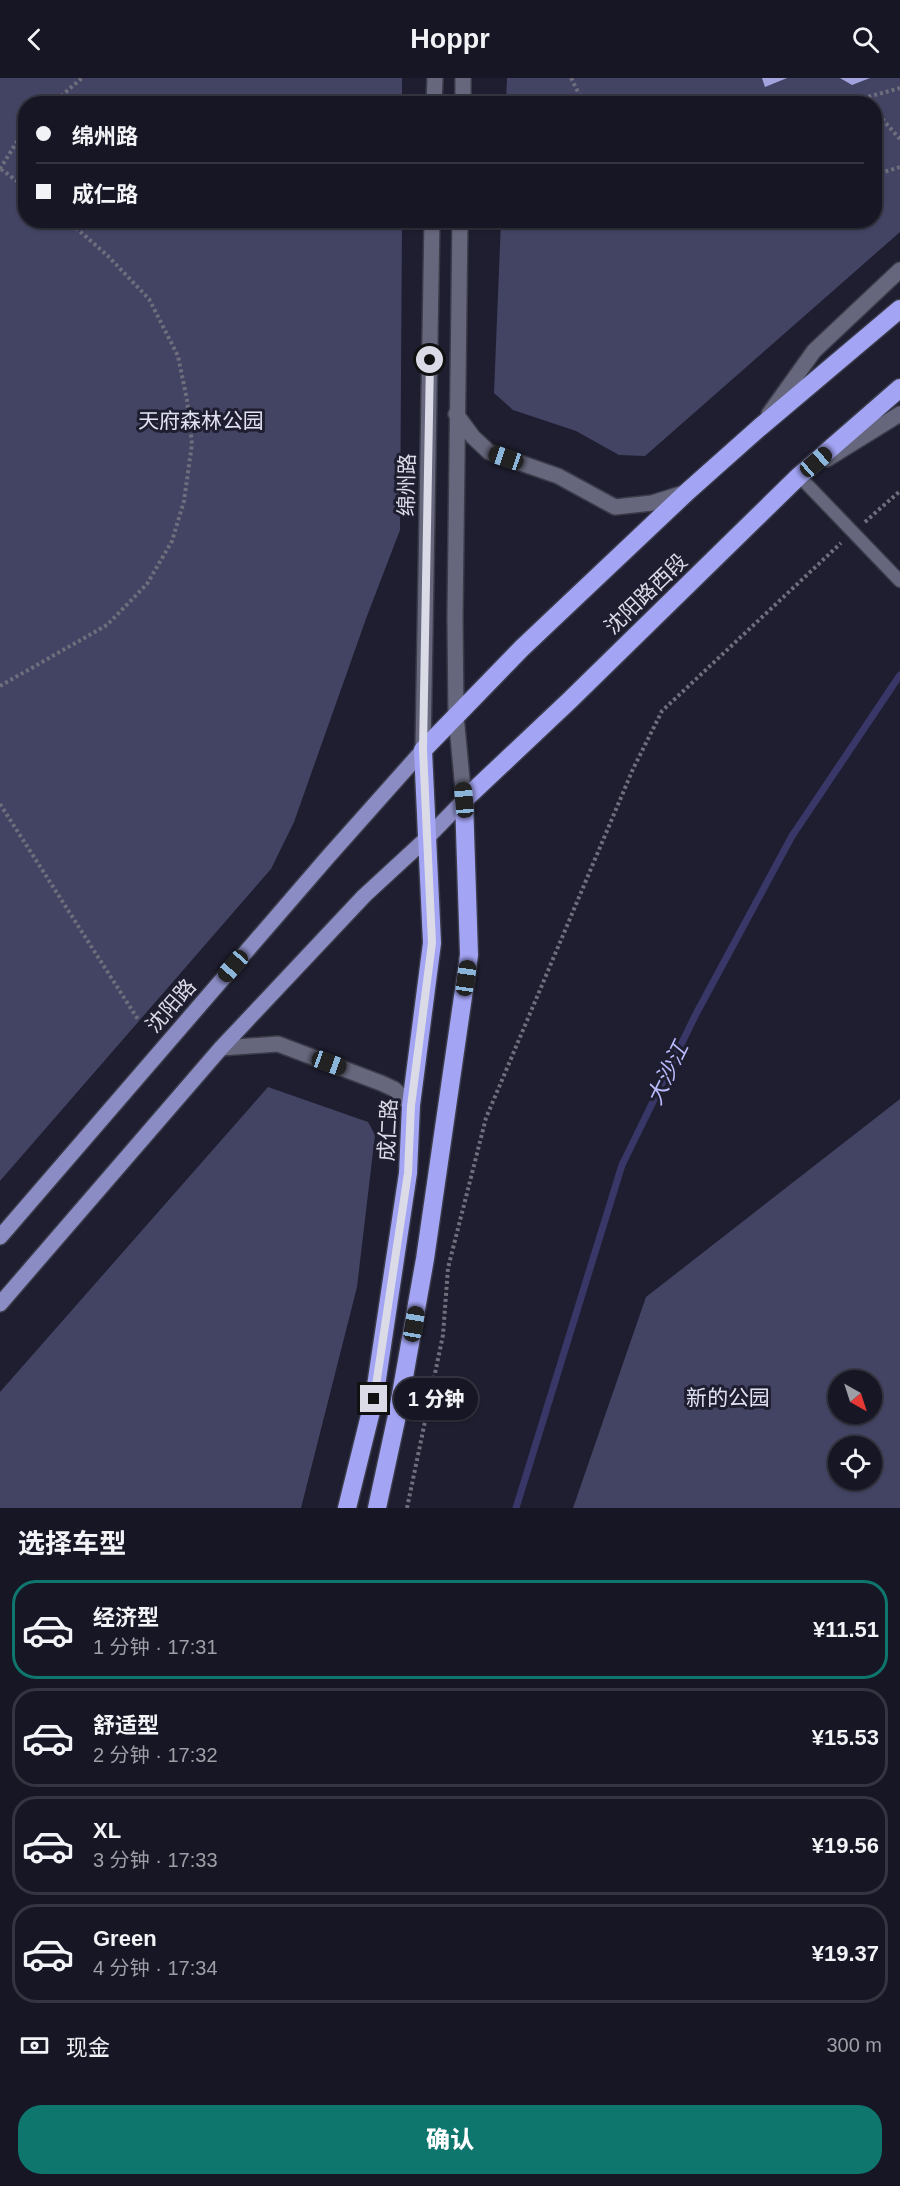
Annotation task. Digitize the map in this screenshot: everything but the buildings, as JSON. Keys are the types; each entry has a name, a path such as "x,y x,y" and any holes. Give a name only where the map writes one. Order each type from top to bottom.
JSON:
{"highway":[{"path":"423,750 522,648 687,492 900,309"},
{"name":"沈阳路西段","path":"464,800 569,701 799,476 900,388"},
{"name":"成仁路","path":"347,1508 374,1399 408,1173 411,1106 432,943 423,750"},
{"path":"377,1508 398,1411 425,1260 469,955 464,800"}],"main road":[{"path":"435,78 435,96"},
{"path":"463,78 463,96"},
{"name":"绵州路","path":"423,750 432,228"},
{"path":"460,228 454,617 456,716 464,800"},
{"path":"759,428 814,351 900,270"},
{"path":"456,414 473,437 489,452 558,476 615,507 652,503 687,492"},
{"path":"799,476 900,414"},
{"name":"沈阳路","path":"0,1237 423,750"},
{"name":"沈阳路西段","path":"428,837 464,800"},
{"path":"0,1304 221,1048 364,896 428,837"},
{"path":"221,1048 278,1044 394,1089 411,1106"}],"lane":[{"path":"799,476 899,580"}],"path":[{"path":"61,96 82,78"},
{"path":"571,78 580,96"},
{"path":"871,96 900,88"},
{"path":"882,119 900,139"},
{"path":"18,140 1,169 18,182"},
{"path":"882,173 900,167"},
{"path":"0,686 107,625 115,617 147,584 172,541 184,501 192,444 187,400 178,356 149,299 108,255 76,228"},
{"path":"407,1508 443,1335 448,1268 486,1118 633,769 662,711 900,491"},
{"path":"0,804 139,1021"}],"green space":[{"name":"天府森林公园","path":"0,78 402,78 402,96 18,96 18,228 402,228 400,530 294,822 271,869 0,1181"},
{"path":"507,78 900,78 900,232 645,456 619,455 576,431 513,410 494,393 501,228 882,228 882,96 506,96"},
{"path":"268,1087 368,1122 375,1135 357,1287 301,1508 0,1508 0,1392"},
{"name":"新的公园","path":"900,1099 900,1508 573,1508 646,1297"}],"waterway":[{"name":"大沙江","path":"516,1508 622,1165 696,1014 792,836 900,675"}],"route":[{"path":"374,1399 408,1173 411,1106 432,943 423,750 430,360"}]}
